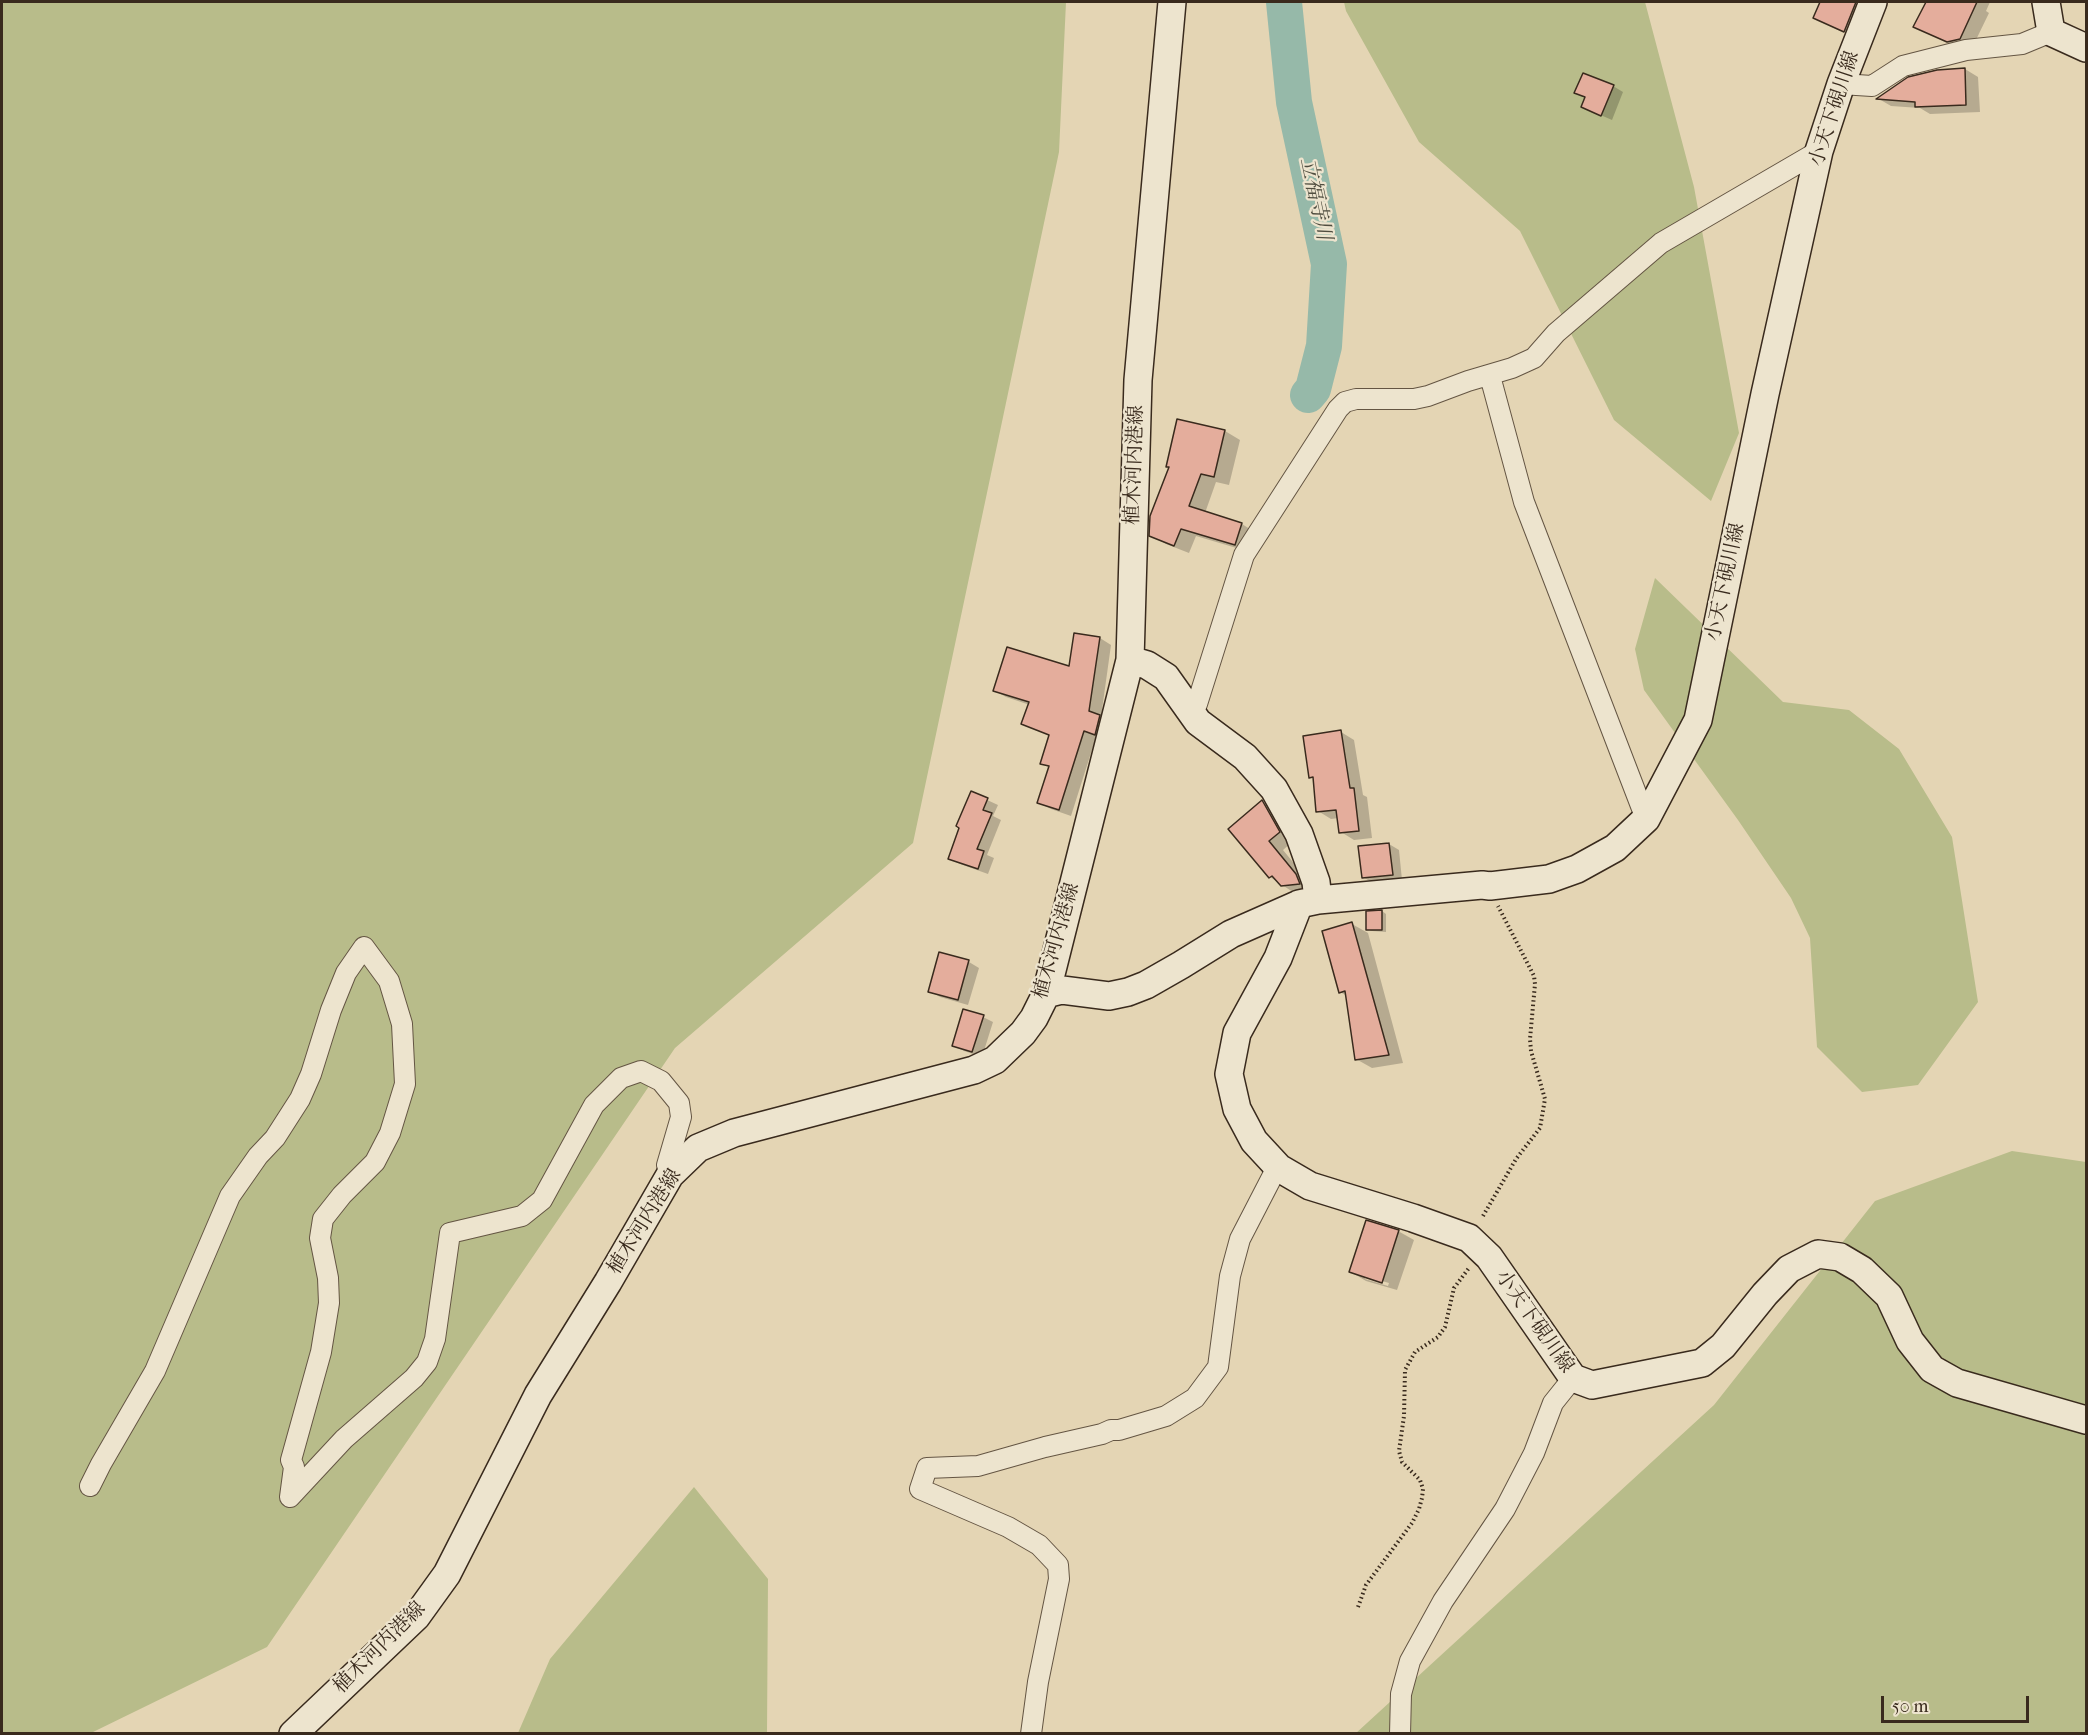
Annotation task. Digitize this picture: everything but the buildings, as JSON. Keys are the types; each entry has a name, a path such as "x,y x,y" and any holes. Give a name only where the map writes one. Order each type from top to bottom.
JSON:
{"main road":[{"name":"植木河内港線","path":"293,1734 416,1617 447,1574 538,1395 608,1282 670,1175 698,1148 734,1133 974,1070 994,1060 1023,1033 1046,994 1130,660 1138,380 1172,2"},
{"name":"小天下硯川線","path":"1873,2 1841,84 1819,151 1760,417 1698,720 1646,819 1615,848 1577,869 1549,879 1308,902 1237,1033 1229,1074 1237,1109 1254,1141 1279,1168 1310,1186 1469,1238 1486,1255 1573,1378 1592,1385 1702,1363 1723,1346 1765,1294 1789,1269 1818,1254 1840,1257 1862,1270 1889,1296 1910,1341 1932,1370 1957,1383 2086,1420"},
{"path":"2046,2 2051,32 2086,48"},
{"path":"1046,994 1062,990 1108,996 1146,985 1231,934 1308,902 1316,882 1299,834 1274,789 1245,757 1198,722 1166,677 1147,665 1130,660"}],"street":[{"path":"1841,84 1872,86 1903,66 1966,50 2022,44 2051,32"},
{"path":"1191,712 1197,704 1244,555 1338,409 1346,402 1356,399 1401,400 1428,396 1468,381 1490,376 1534,358 1556,333 1661,243 1819,151"},
{"path":"1490,376 1524,502 1646,819"},
{"path":"90,1486 100,1464 155,1371 230,1196 258,1156 275,1138 300,1099 346,973 364,947 389,981 402,1024 405,1084 390,1134 375,1162 342,1195 323,1219 320,1238 328,1278 329,1303 321,1352 291,1460 294,1467 290,1497 344,1439 414,1378 427,1362 435,1339 450,1233 522,1216 542,1200 594,1105 621,1078 641,1071 661,1081 679,1103 681,1118 667,1165 670,1175"},
{"path":"1031,1734 1038,1682 1059,1579 1058,1565 1039,1545 1008,1527 920,1489 927,1468 978,1466 1045,1446 1119,1430 1166,1416 1195,1398 1218,1367 1230,1276 1240,1239 1272,1177 1279,1168"},
{"path":"1400,1734 1401,1694 1410,1660 1443,1600 1505,1509 1534,1453 1553,1403 1573,1378"}],"path":[{"path":"1483,1216 1516,1159 1540,1128 1545,1099 1531,1051 1534,976 1499,911 1490,886"},
{"path":"1358,1607 1366,1585 1412,1523 1422,1498 1423,1489 1420,1480 1402,1462 1399,1451 1404,1416 1405,1370 1415,1352 1438,1337 1445,1327 1454,1288 1469,1267 1486,1255"}],"green space":[{"path":"2,2 1066,2 1059,152 913,843 675,1048 267,1647 91,1733 2,1734"},
{"path":"1344,2 1645,2 1694,187 1739,433 1711,501 1614,420 1520,231 1419,142 1346,11"},
{"path":"1655,578 1783,702 1849,710 1899,749 1952,837 1978,1002 1918,1085 1862,1092 1817,1047 1810,938 1791,898 1644,690 1635,649"},
{"path":"2012,1151 2086,1162 2086,1733 1355,1734 1714,1405 1875,1201"},
{"path":"694,1487 768,1579 767,1733 518,1733 550,1659"}],"waterway":[{"name":"立福寺川","path":"1284,2 1294,102 1329,264 1324,346 1313,389 1308,395"}]}
